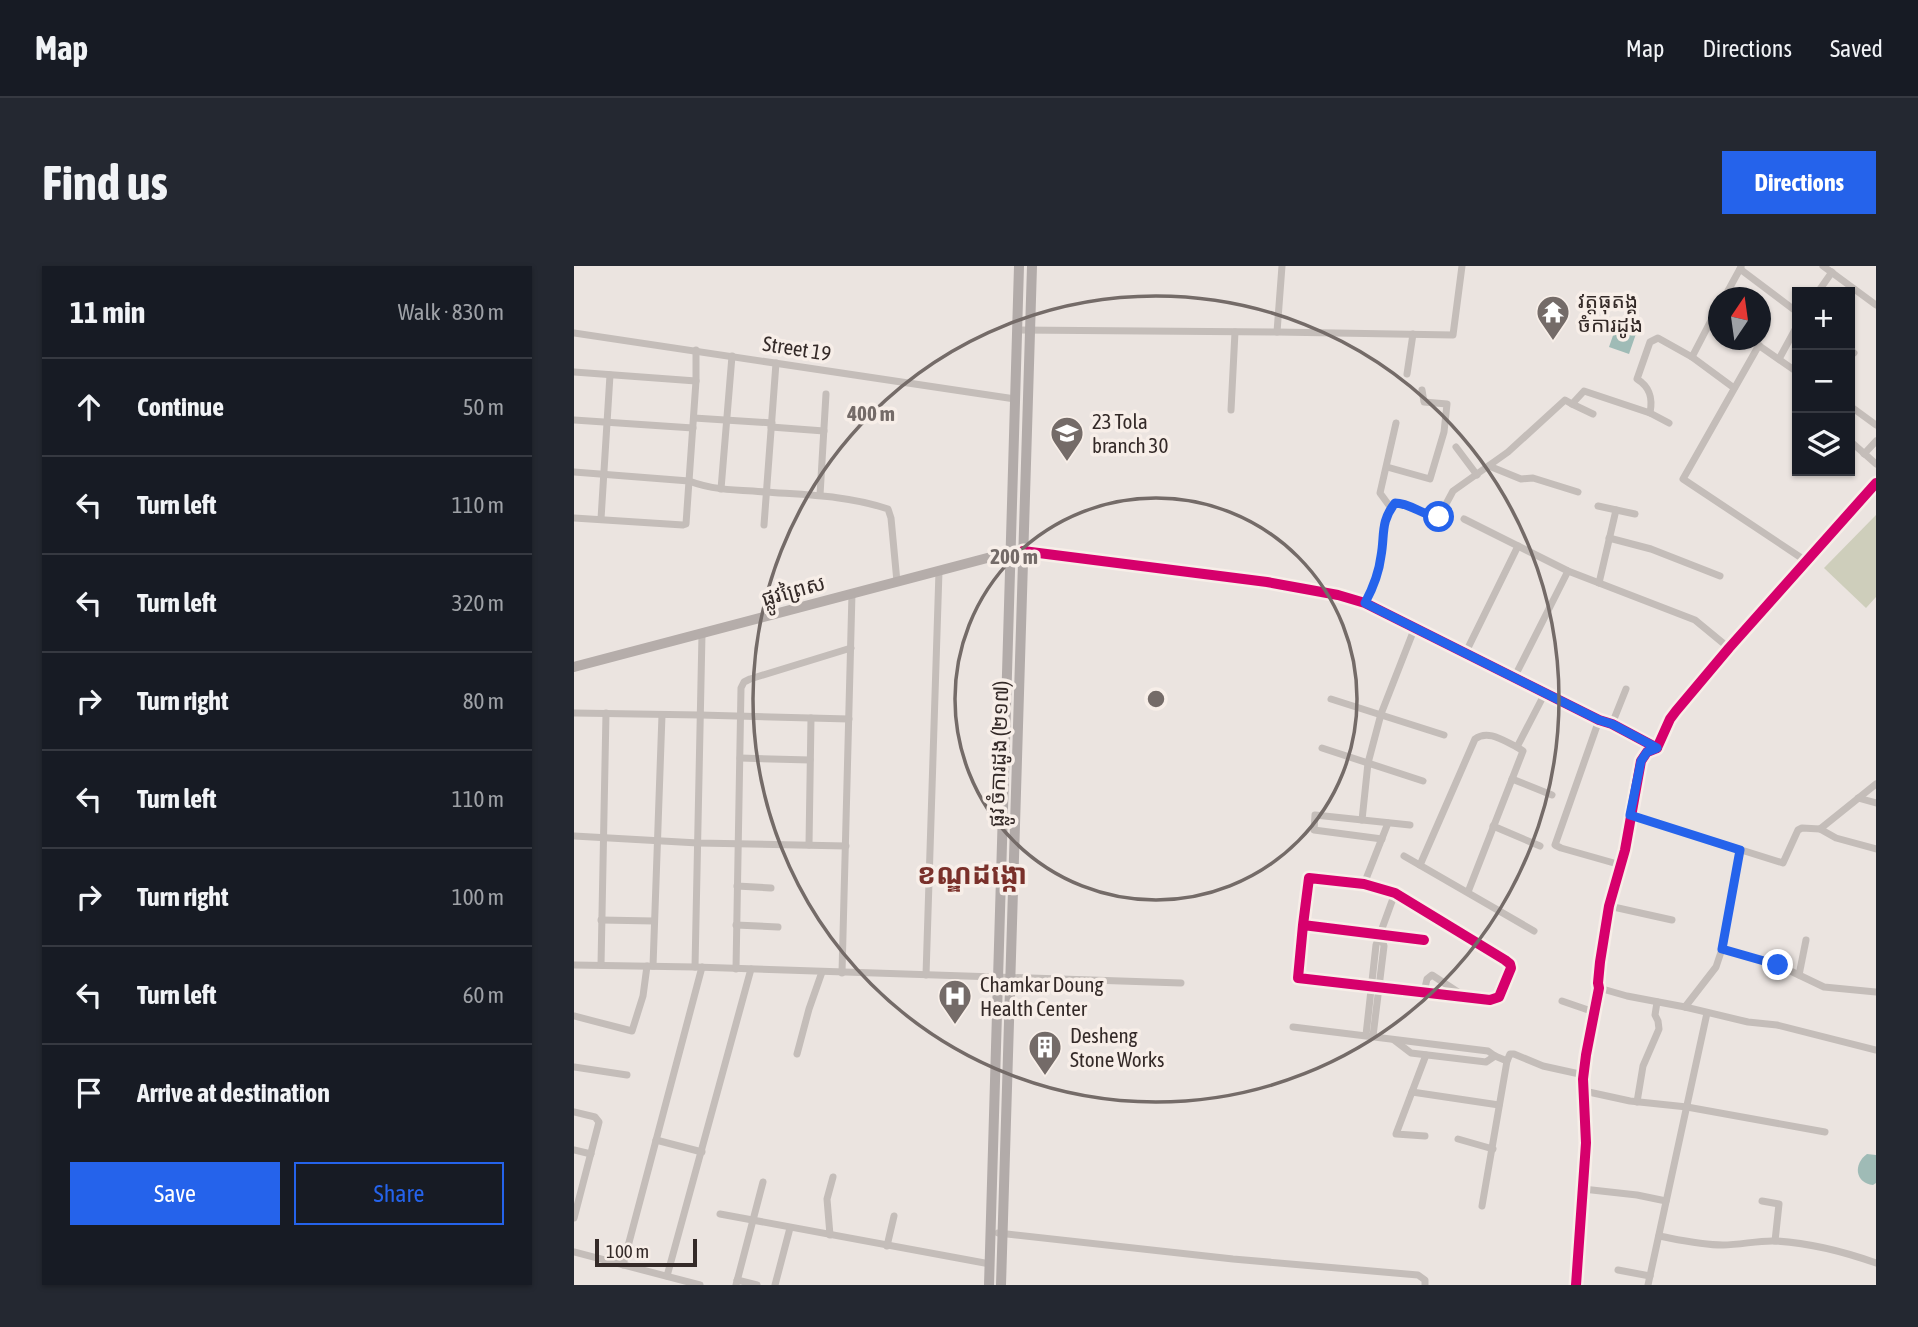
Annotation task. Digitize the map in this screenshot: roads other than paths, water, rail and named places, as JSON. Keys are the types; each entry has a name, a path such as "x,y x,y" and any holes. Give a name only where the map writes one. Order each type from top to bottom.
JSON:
{"main road":[{"name":"ផ្លូវ ចំការដូង (២១៧)","path":"1001,1285 997,1233 1004,978 1010,552 1019,266"},
{"name":"ផ្លូវ ចំការដូង (២១៧)","path":"1004,978 1023,551 1031,266"},
{"name":"ផ្លូវ ចំការដូង (២១៧)","path":"989,1285 990,1264 997,1233"}],"street":[{"path":"1276,331 1282,266"},
{"path":"1017,330 1453,335 1462,266"},
{"path":"1824,266 1876,304"},
{"path":"1730,287 1741,267 1792,308"},
{"path":"1822,287 1832,272"},
{"path":"1692,357 1708,328"},
{"path":"1231,410 1235,332"},
{"name":"Street 19","path":"574,333 1015,399"},
{"path":"1407,374 1413,334"},
{"path":"1779,359 1792,335"},
{"path":"1650,412 1652,402 1648,389 1637,379 1650,342 1658,338 1692,357 1734,388"},
{"path":"574,518 686,524 696,350"},
{"path":"1756,350 1682,478 1806,561"},
{"path":"1766,350 1792,368"},
{"path":"720,489 732,356"},
{"path":"764,525 776,363"},
{"path":"574,372 696,380"},
{"path":"601,519 610,375"},
{"path":"1387,467 1430,478 1444,432 1447,404 1424,402 1422,390"},
{"path":"1572,404 1584,391 1650,412 1669,423"},
{"path":"820,495 826,394"},
{"path":"1365,603 1379,570 1383,527 1395,503 1439,517 1453,491 1508,452 1565,400 1593,414"},
{"path":"1855,410 1876,425"},
{"path":"694,418 824,431"},
{"path":"574,420 693,428"},
{"path":"1391,508 1380,493 1396,424"},
{"path":"1864,454 1876,441"},
{"path":"1855,446 1876,464"},
{"path":"1456,447 1477,475"},
{"path":"1489,466 1521,479 1533,478 1578,492"},
{"path":"574,472 689,481 707,488 820,495 877,505 888,509 891,517 897,582"},
{"path":"1576,1285 1586,1143 1584,1075 1599,988 1600,962 1609,906 1621,865 1641,761 1647,752 1657,748 1670,719 1729,648 1876,484"},
{"path":"1598,506 1635,514"},
{"path":"1598,583 1616,510"},
{"path":"1464,519 1568,570 1695,620 1729,648"},
{"path":"1609,538 1651,549 1720,576"},
{"path":"1465,654 1518,545"},
{"name":"ផ្លូវព្រៃស","path":"574,667 1010,552 1023,551 1267,582 1338,595 1365,603 1657,748"},
{"path":"1514,678 1568,570"},
{"path":"926,975 939,571"},
{"path":"842,973 852,593"},
{"path":"1362,820 1368,763 1381,714 1415,627"},
{"path":"623,1265 698,967 702,634"},
{"path":"736,969 741,688 744,682 851,648"},
{"path":"1612,724 1626,689"},
{"path":"1517,747 1545,693"},
{"path":"1331,699 1444,735"},
{"path":"574,713 849,719"},
{"path":"601,965 606,713"},
{"path":"574,1016 632,1031 643,996 650,966 654,921 662,715"},
{"path":"809,845 811,718"},
{"path":"1599,720 1555,845 1621,865"},
{"path":"1420,865 1475,739 1487,734 1517,747 1523,751 1468,892"},
{"path":"1322,748 1423,781"},
{"path":"740,758 810,760"},
{"path":"1512,779 1552,795"},
{"path":"1820,829 1876,783"},
{"path":"1858,799 1876,803"},
{"path":"1382,839 1314,831 1315,815 1410,825"},
{"path":"1630,815 1783,863 1798,830 1802,828 1820,829 1836,838 1876,849"},
{"path":"1364,884 1388,823"},
{"path":"1493,826 1539,846"},
{"path":"574,836 698,843 846,846"},
{"path":"1685,1007 1716,967 1722,949 1740,850"},
{"path":"1404,856 1534,932"},
{"path":"1309,878 1364,884 1395,893 1510,964 1498,998 1494,1000 1298,978 1309,878"},
{"path":"737,886 771,888"},
{"path":"1369,1035 1376,945 1395,893"},
{"path":"1609,906 1672,920"},
{"path":"601,920 654,921"},
{"path":"736,925 778,927"},
{"path":"1303,925 1424,940"},
{"path":"1799,975 1806,940"},
{"path":"1722,949 1778,965 1824,987 1876,992"},
{"path":"574,965 1181,983"},
{"path":"667,1276 751,969"},
{"path":"797,1054 822,972"},
{"path":"1424,992 1426,979 1432,975 1465,997"},
{"path":"1599,988 1876,1050"},
{"path":"1562,1001 1594,1012"},
{"path":"1637,1102 1643,1066 1659,1029 1657,1002"},
{"path":"1648,1285 1707,1013"},
{"path":"1293,1027 1488,1051 1507,1060"},
{"path":"1391,1039 1411,1053 1486,1062 1495,1056"},
{"path":"1482,1206 1510,1054 1543,1066 1584,1075"},
{"path":"1425,1136 1396,1134 1426,1055"},
{"path":"574,1067 627,1075"},
{"path":"1584,1091 1825,1132"},
{"path":"1412,1092 1499,1105"},
{"path":"574,1112 595,1117 599,1122 574,1217"},
{"path":"1458,1139 1493,1149"},
{"path":"656,1140 702,1152"},
{"path":"574,1150 591,1154"},
{"path":"830,1235 827,1199 833,1177"},
{"path":"757,1285 737,1282 764,1182"},
{"path":"1583,1189 1667,1201"},
{"path":"1762,1201 1779,1204 1775,1241"},
{"path":"720,1214 990,1264"},
{"path":"887,1246 894,1216"},
{"path":"775,1285 790,1228"},
{"path":"997,1233 1233,1259 1418,1275 1425,1280 1425,1285"},
{"path":"1659,1236 1725,1245 1775,1241 1828,1249 1876,1263"},
{"path":"574,1252 699,1285"},
{"path":"1618,1270 1650,1276"}],"water":[{"path":"1617,324 1637,331 1629,354 1609,347"},
{"path":"1867,1154 1876,1155 1876,1183 1873,1185 1863,1181 1858,1172 1862,1158"}],"place":[{"name":"វត្តធុតង្គ ចំការដូង","path":"1553,342"},
{"name":"23 Tola branch 30","path":"1067,463"},
{"name":"Chamkar Doung Health Center","path":"955,1026"},
{"name":"Desheng Stone Works","path":"1045,1077"}],"district":[{"name":"ខណ្ឌដង្កោ","path":"972,874"}]}
